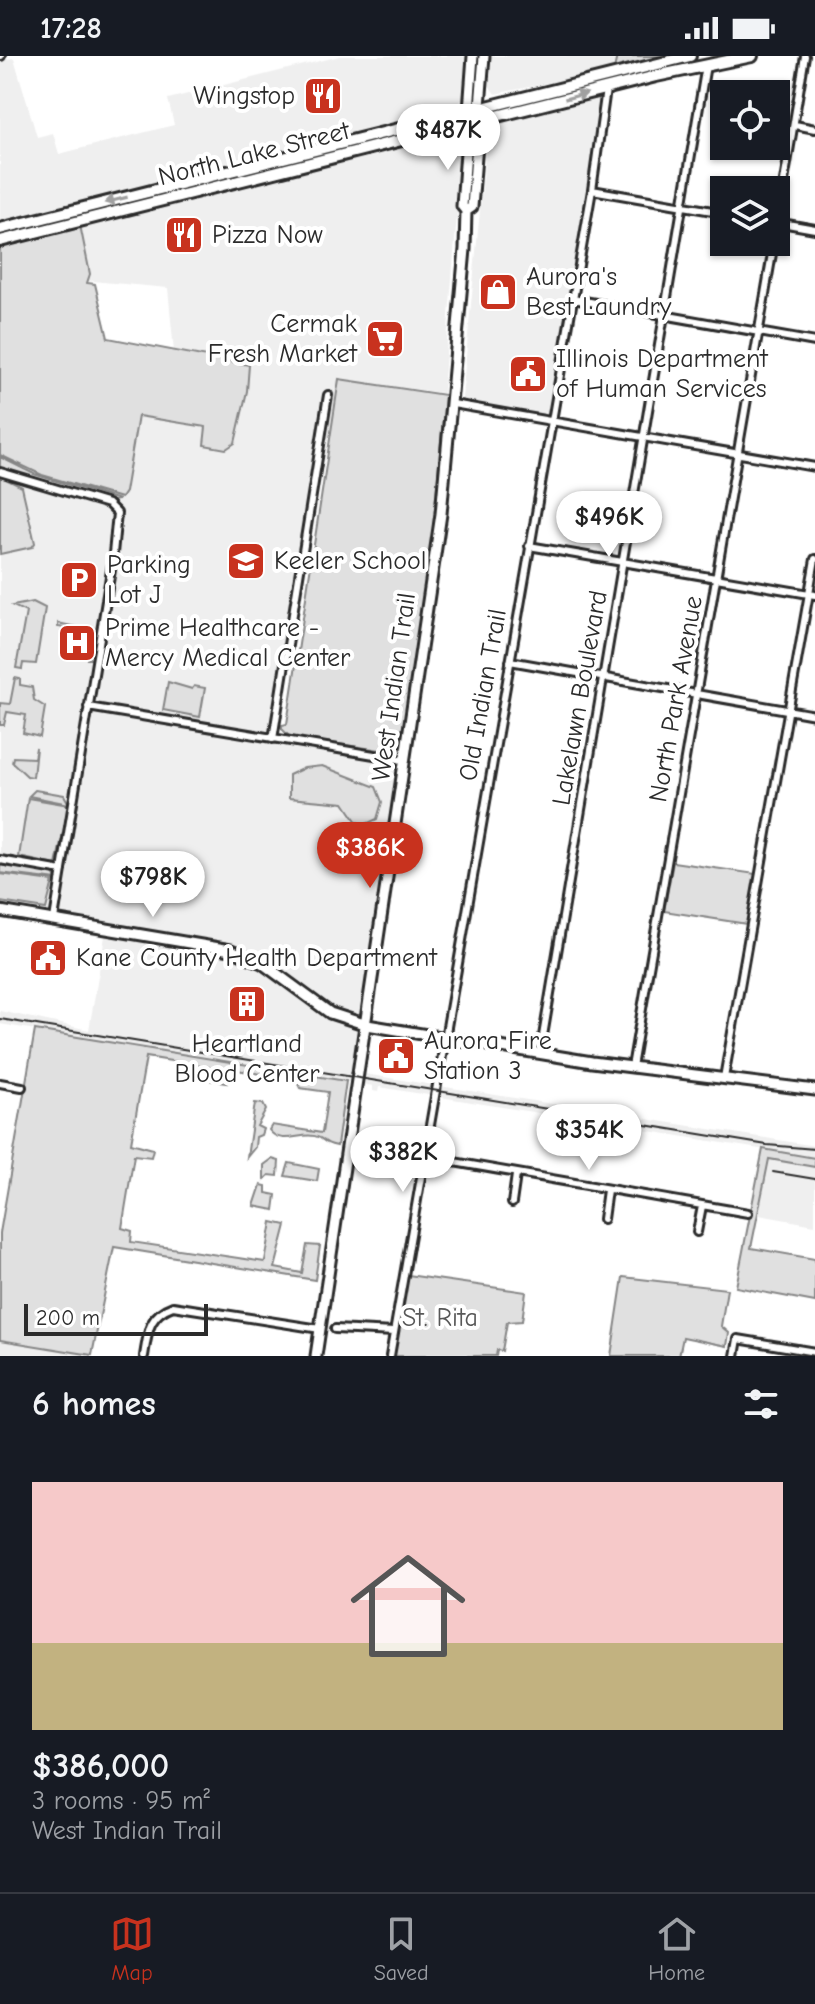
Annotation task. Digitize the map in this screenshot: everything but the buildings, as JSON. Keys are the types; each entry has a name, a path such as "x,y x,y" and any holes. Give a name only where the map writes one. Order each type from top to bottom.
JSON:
{"main road":[{"name":"West Indian Trail","path":"316,1356 406,760 453,404 473,56"},
{"name":"West Indian Trail","path":"466,211 472,207 484,56"},
{"name":"North Lake Street","path":"0,229 690,56"},
{"name":"North Lake Street","path":"0,241 606,89 752,56"},
{"path":"0,911 214,946 243,954 277,973 326,1011 367,1025 632,1067 814,1087"}],"street":[{"path":"785,176 805,56"},
{"name":"Lakelawn Boulevard","path":"540,1054 685,206 706,65"},
{"name":"Old Indian Trail","path":"390,1356 592,190 606,89"},
{"path":"795,125 815,129"},
{"path":"592,190 710,210"},
{"path":"790,225 815,229"},
{"name":"North Park Avenue","path":"632,1067 772,256"},
{"path":"573,299 815,342"},
{"path":"273,739 328,395"},
{"path":"453,404 815,467"},
{"path":"0,472 116,509 112,564 54,919"},
{"path":"529,546 812,594"},
{"path":"724,1078 812,594 815,559"},
{"path":"510,661 815,715"},
{"path":"88,707 406,760"},
{"path":"0,860 62,871"},
{"path":"0,1083 22,1087"},
{"path":"425,1157 748,1213"},
{"path":"512,1203 516,1175"},
{"path":"603,1219 607,1190"},
{"path":"697,1232 702,1206"},
{"path":"144,1356 148,1327 158,1311 173,1306 320,1329"},
{"path":"335,1329 394,1332"},
{"path":"735,1356 738,1339 815,1352"}],"shaded area":[{"path":"340,56 467,56 465,95 459,104 443,113 0,225 0,60 14,58 37,137 53,133 59,154 174,125 168,99"},
{"path":"489,56 617,56 614,69 495,94 488,84"},
{"path":"605,92 547,424 461,409 488,126"},
{"path":"449,133 460,141 462,150 443,393 339,379 330,438 324,438 280,736 351,748 397,751 382,886 360,1014 354,1017 329,1009 268,961 225,943 0,906 0,245","holes":["81,280 168,288 174,352 217,359 207,428 137,416"]},
{"path":"106,930 218,949 258,964 325,1015 358,1026 352,1072 815,1146 815,1158 379,1087 378,1092 373,1091 373,1086 0,1024 0,1011 89,1030"},
{"path":"769,1159 815,1167 815,1225 759,1215"},
{"path":"1,1340 92,1356 0,1356"}],"green space":[{"path":"617,56 665,56 614,69"},
{"path":"80,225 90,274 87,283 95,284 108,338 249,365 247,391 235,443 226,449 204,445 206,427 138,416 125,492 121,498 42,475 0,455 0,244"},
{"path":"339,379 445,395 432,540 401,744 394,752 290,737 282,729 282,725 287,724"},
{"path":"0,457 34,474 119,500 110,501 0,468"},
{"path":"0,476 22,487 35,543 32,547 0,554"},
{"path":"33,602 45,608 36,664 23,663 22,669 16,668 26,612 13,606"},
{"path":"58,623 94,631 92,659 87,659 91,632 58,627"},
{"path":"15,678 20,679 20,685 32,687 34,700 45,707 40,737 23,733 26,715 7,712 4,725 0,725 0,703 10,704"},
{"path":"168,682 192,689 194,686 205,688 200,717 163,710"},
{"path":"36,748 33,777 27,776 12,762 13,757 34,758"},
{"path":"322,766 376,787 382,802 377,819 364,825 357,822 344,803 289,798 289,775 304,768"},
{"path":"35,790 64,795 69,804 29,796"},
{"path":"28,798 69,805 56,865 19,857"},
{"path":"673,862 756,874 747,924 664,911"},
{"path":"0,865 52,873 57,880 0,873"},
{"path":"0,874 53,881 46,909 0,902"},
{"path":"35,1030 346,1081 337,1146 307,1135 280,1138 269,1130 272,1125 322,1133 328,1092 300,1088 296,1080 231,1069 227,1083 208,1080 209,1067 146,1057 131,1143 153,1149 151,1157 134,1155 122,1228 132,1231 131,1242 265,1262 272,1222 286,1225 275,1268 302,1273 307,1245 320,1246 315,1280 114,1247 92,1355 0,1340 0,1233"},
{"path":"255,1103 263,1104 266,1110 257,1126 263,1129 261,1135 256,1137 255,1147 247,1157"},
{"path":"763,1149 815,1158 815,1167 769,1159 751,1248 815,1259 815,1302 736,1287"},
{"path":"272,1159 279,1161 278,1176 269,1175 264,1180 264,1165"},
{"path":"289,1163 319,1169 317,1181 285,1176"},
{"path":"261,1185 266,1186 266,1193 276,1195 274,1210 254,1206"},
{"name":"St. Rita","path":"408,1275 526,1292 522,1321 507,1322 502,1351 497,1350 496,1356 394,1356"},
{"path":"623,1277 727,1289 721,1326 729,1333 727,1346 683,1337 679,1356 611,1356"}],"railway":[{"path":"0,1019 767,1145 815,1149"},
{"path":"773,1172 815,1179"}],"place":[{"name":"Wingstop","path":"323,96"},
{"name":"Pizza Now","path":"184,235"},
{"name":"Aurora's Best Laundry","path":"498,292"},
{"name":"Cermak Fresh Market","path":"385,339"},
{"name":"Illinois Department of Human Services","path":"528,374"},
{"name":"Keeler School","path":"246,561"},
{"name":"Parking Lot J","path":"79,580"},
{"name":"Prime Healthcare - Mercy Medical Center","path":"77,643"},
{"name":"Kane County Health Department","path":"48,958"},
{"name":"Heartland Blood Center","path":"247,1004"},
{"name":"Aurora Fire Station 3","path":"396,1056"}]}
